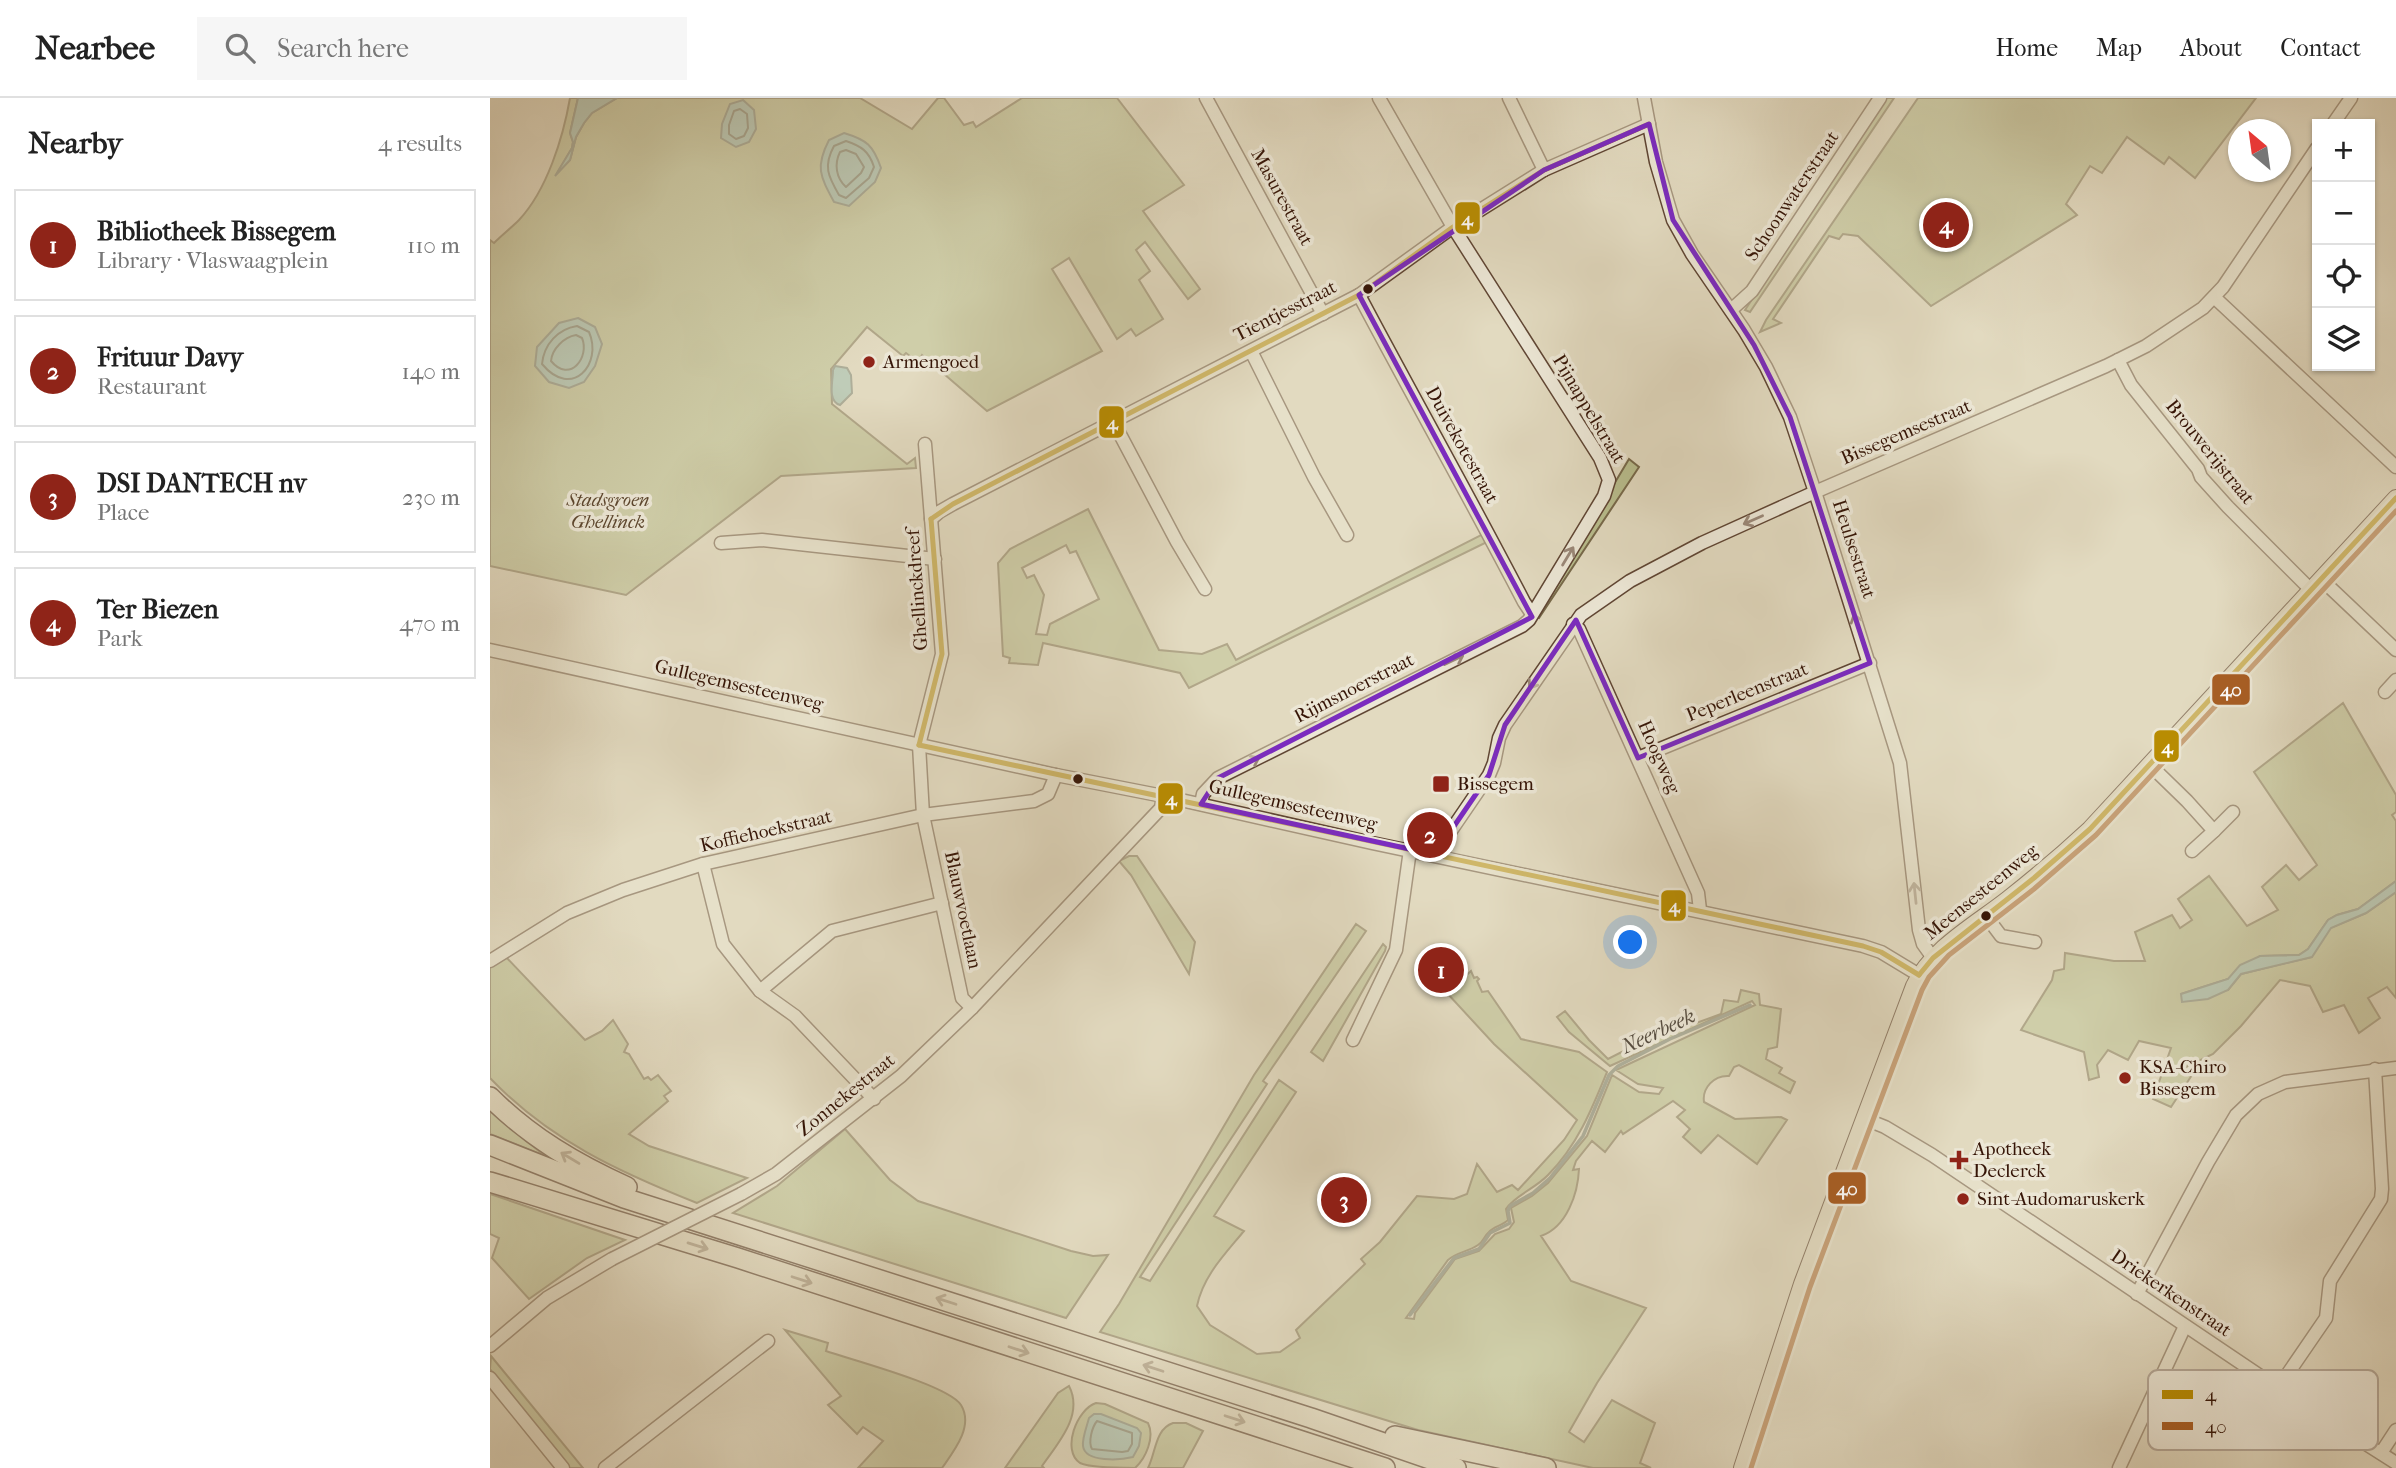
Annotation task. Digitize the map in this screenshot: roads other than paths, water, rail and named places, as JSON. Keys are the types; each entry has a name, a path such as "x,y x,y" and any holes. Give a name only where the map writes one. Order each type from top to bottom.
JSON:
{"highway":[{"path":"490,1097 526,1129 594,1172 659,1201 720,1222 767,1243"},
{"path":"490,1145 624,1198 1456,1468"},
{"path":"490,1168 612,1219"},
{"path":"490,1182 1385,1468"},
{"path":"1311,1419 1546,1468"},
{"path":"1294,1438 1353,1468"}],"main road":[{"name":"Meensesteenweg","path":"1742,1468 1802,1284 1919,975 1933,958 2081,837 2396,498"}],"street":[{"name":"Masurestraat","path":"1206,98 1323,314"},
{"name":"Pijnappelstraat","path":"1379,98 1453,227 1600,458 1609,480 1604,496 1532,614"},
{"path":"1508,98 1544,170"},
{"name":"Heulsestraat","path":"1644,98 1656,162 1673,220 1692,254 1754,345 1790,416 1900,762 1919,930 1923,944 1933,958"},
{"name":"Schoonwaterstraat","path":"1731,310 1752,291 1880,98"},
{"path":"2336,119 2351,98"},
{"name":"Tientjesstraat","path":"931,519 953,504 1359,295 1453,227 1544,170 1648,124"},
{"name":"Bissegemsestraat","path":"1442,856 1448,835 1494,763 1499,738 1505,725 1581,615 1645,572 1702,543 2146,346 2196,313 2223,287 2312,155"},
{"name":"Duivekotestraat","path":"1359,295 1532,614"},
{"path":"2214,297 2396,467"},
{"path":"1251,351 1314,477 1347,535"},
{"name":"Brouwerijstraat","path":"2118,360 2131,385 2198,469 2201,477 2228,507 2316,585 2396,650"},
{"path":"1114,423 1205,589"},
{"name":"Ghellinckdreef","path":"923,815 919,745 942,654 925,444"},
{"path":"721,543 762,540 935,559"},
{"name":"Rijmsnoerstraat","path":"1201,804 1203,794 1218,778 1522,626 1532,614"},
{"name":"Hoogweg","path":"1573,624 1579,629 1698,893 1700,910"},
{"name":"Gullegemsesteenweg","path":"490,650 1056,775 1871,948 1919,975"},
{"name":"Peperleenstraat","path":"1638,758 1870,663"},
{"path":"2385,692 2396,680"},
{"path":"2150,765 2214,831"},
{"name":"Koffiehoekstraat","path":"490,961 567,913 623,890 703,864 923,815 1034,801 1048,793 1056,775"},
{"name":"Zonnekestraat","path":"490,1346 526,1314 577,1278 776,1174 874,1099 972,1008 1161,808 1163,796"},
{"path":"2192,850 2233,812"},
{"name":"Blauwvoetlaan","path":"923,815 962,999 972,1008"},
{"path":"1353,1040 1396,950 1410,850"},
{"path":"703,864 723,944 760,991 795,1016 874,1099"},
{"path":"760,991 832,931 942,903"},
{"path":"1986,916 2001,936 2035,942"},
{"path":"2137,1294 2236,1115 2258,1094 2285,1082 2396,1068"},
{"path":"2290,1370 2326,1318 2330,1281 2381,1199 2375,1069"},
{"name":"Driekerkenstraat","path":"1865,1119 1926,1151 2251,1370"},
{"path":"2165,1370 2185,1326"},
{"path":"605,1468 768,1341"},
{"path":"490,1378 563,1468"},
{"path":"2119,1468 2148,1406"},
{"path":"2381,1453 2396,1430"},
{"name":"Driekerkenstraat","path":"2376,1450 2396,1463"}],"water":[{"path":"578,98 617,98 592,113 584,123 576,137 570,160 555,176 572,148 570,133"},
{"path":"743,100 754,110 756,129 749,142 736,147 721,138 722,124 730,104"},
{"path":"844,133 868,144 881,168 875,182 849,206 834,202 821,171 822,157 829,140"},
{"path":"578,318 595,327 602,344 595,366 584,382 569,388 549,382 535,366 537,347 559,323"},
{"path":"835,366 847,368 851,375 852,393 840,405 833,400 832,395"},
{"path":"2396,881 2396,892 2366,913 2331,928 2312,957 2241,974 2228,990 2208,999 2182,1002 2181,994 2228,979 2240,965 2260,956 2299,955 2308,949 2328,920 2358,909"},
{"path":"1094,1414 1101,1414 1137,1428 1141,1433 1139,1446 1133,1457 1104,1459 1085,1451 1084,1436 1089,1418"}],"waterway":[{"name":"Neerbeek","path":"1410,1315 1454,1258 1479,1249 1490,1233 1510,1223 1510,1206 1533,1193 1550,1178 1583,1136 1609,1075 1618,1066 1670,1039 1750,1005"}],"place":[{"name":"Ter Biezen","path":"1946,225"},
{"name":"Armengoed","path":"869,362"},
{"name":"Bissegem","path":"1441,784"},
{"name":"Frituur Davy","path":"1430,835"},
{"name":"Bibliotheek Bissegem","path":"1441,970"},
{"name":"KSA-Chiro Bissegem","path":"2125,1078"},
{"name":"Apotheek Declerck","path":"1959,1160"},
{"name":"Sint-Audomaruskerk","path":"1963,1199"},
{"name":"DSI DANTECH nv","path":"1344,1200"}],"park label":[{"name":"Stadsgroen Ghellinck","path":"608,511"}]}
